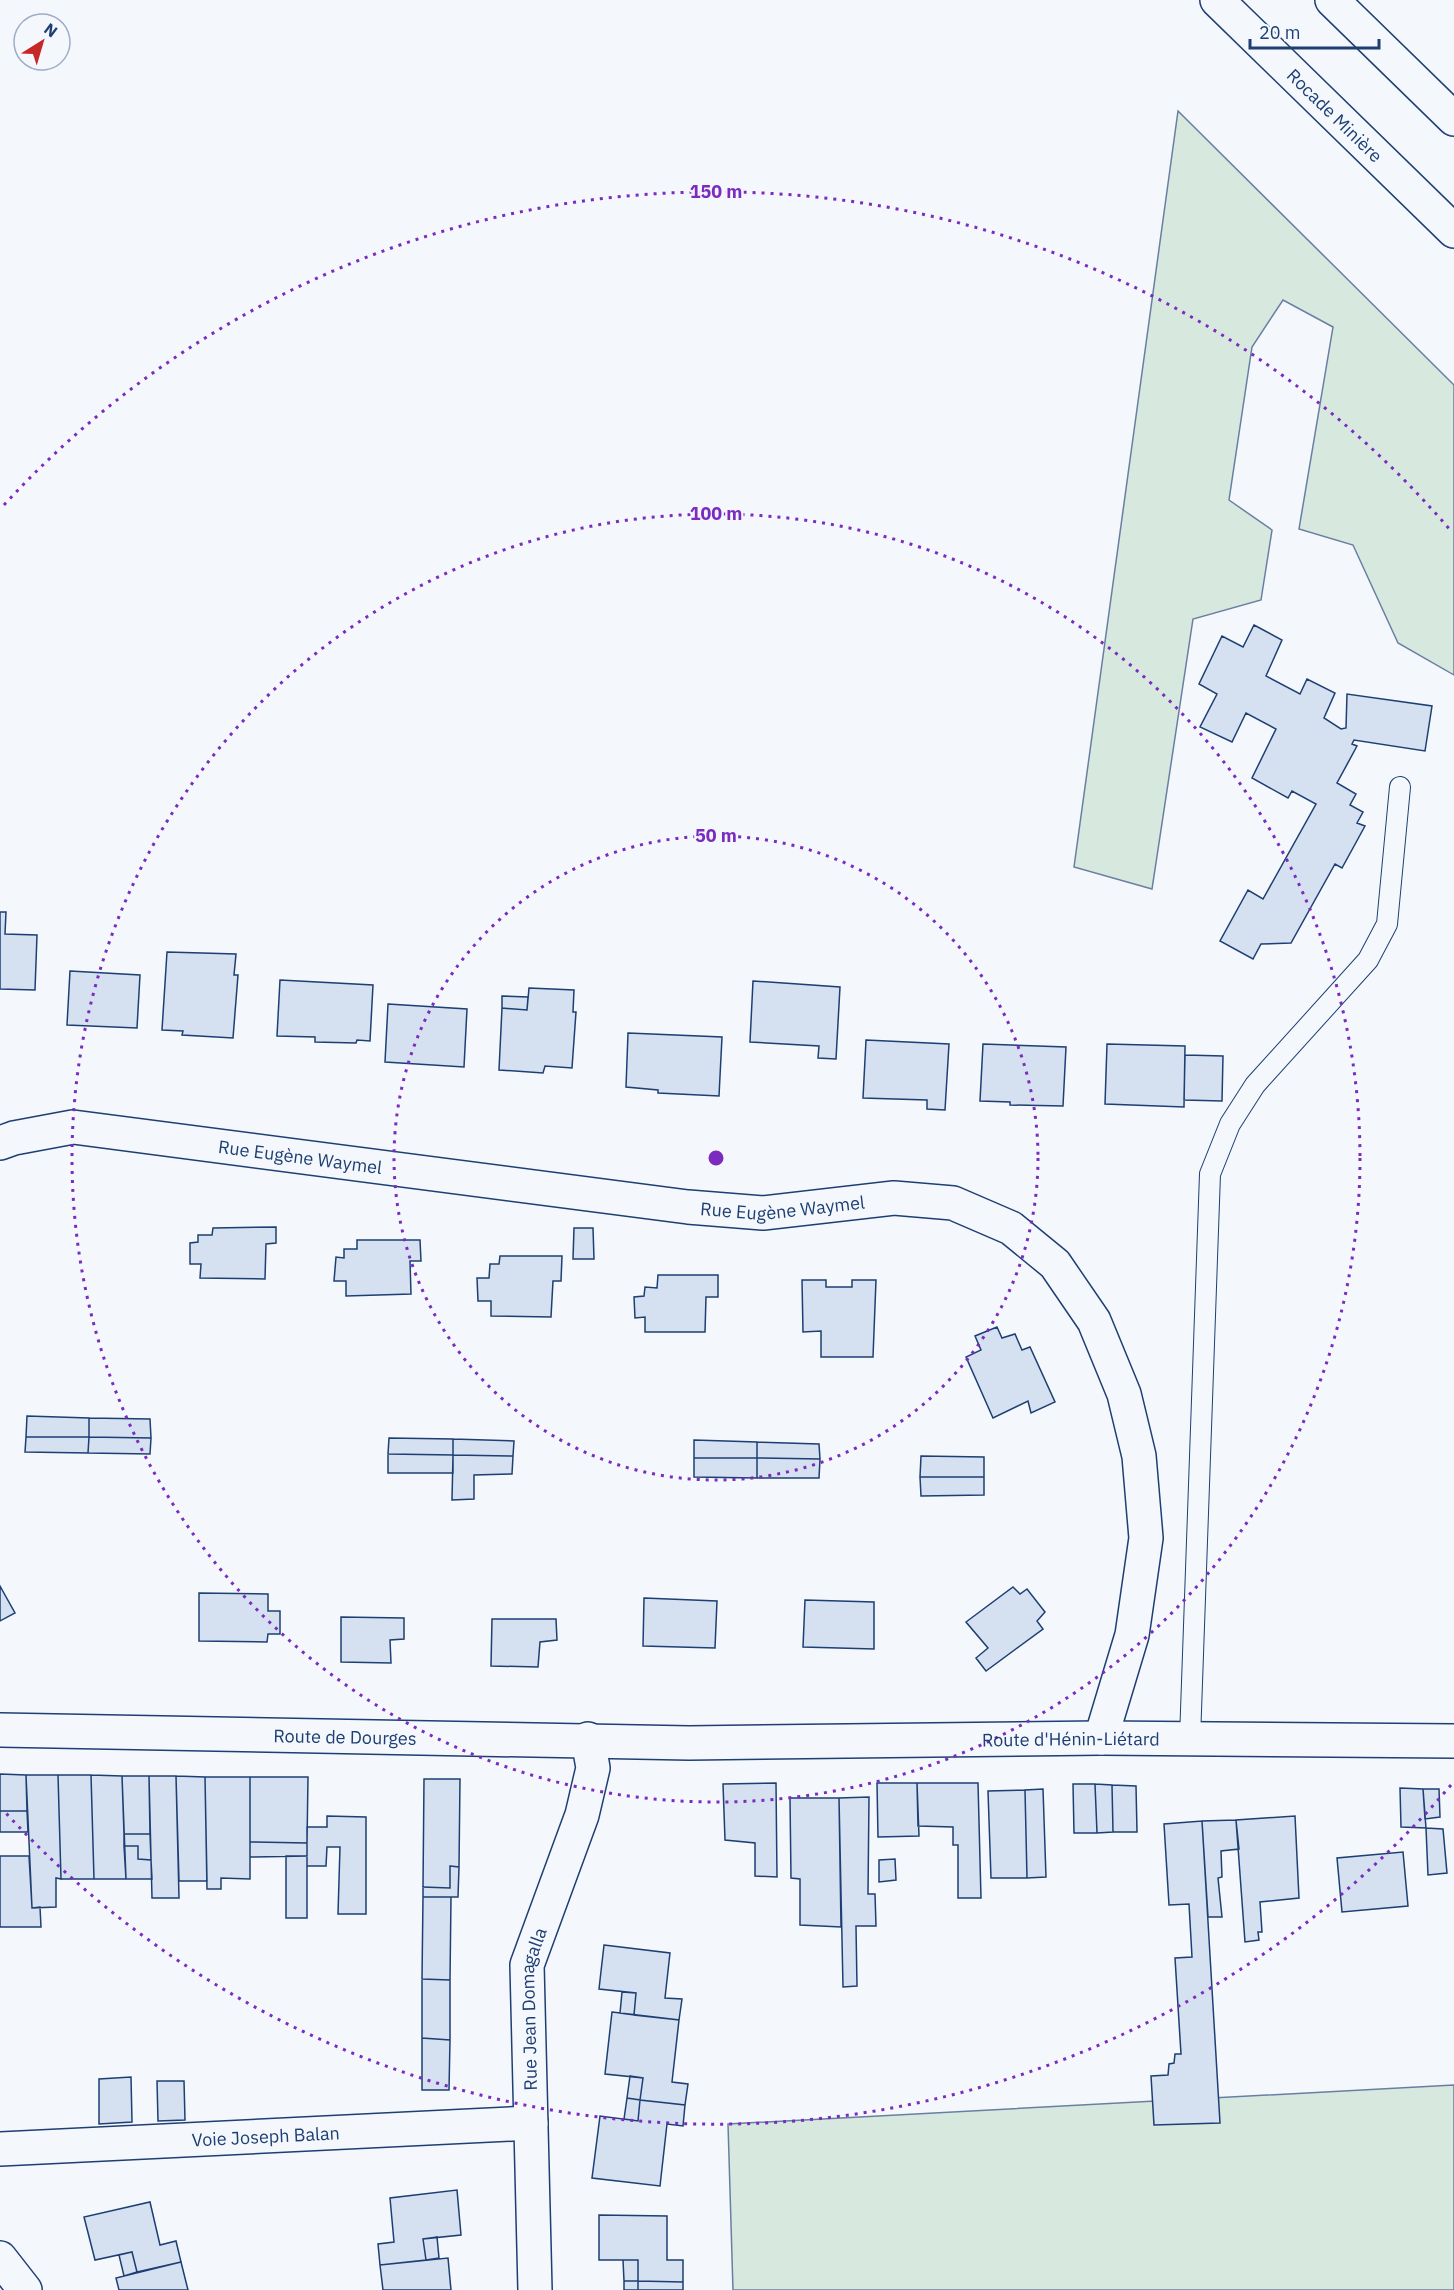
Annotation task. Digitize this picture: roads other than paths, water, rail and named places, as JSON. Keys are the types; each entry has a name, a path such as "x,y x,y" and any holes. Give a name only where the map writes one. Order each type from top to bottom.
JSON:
{"main road":[{"name":"Rocade Minière","path":"1217,0 1454,231"},
{"path":"1332,0 1454,119"},
{"name":"Rue Eugène Waymel","path":"0,1143 14,1138 73,1127 688,1207 763,1213 894,1198 953,1203 1011,1228 1054,1264 1094,1321 1124,1394 1139,1456 1146,1538 1132,1635 1101,1738"},
{"name":"Route de Dourges","path":"0,1730 588,1739 689,1743"},
{"name":"Route d'Hénin-Liétard","path":"689,1743 1101,1738 1454,1741"},
{"name":"Rue Jean Domagalla","path":"535,2290 527,1965 582,1815 593,1768 588,1739"},
{"name":"Voie Joseph Balan","path":"0,2149 531,2123"},
{"path":"0,2258 25,2290"}],"lane":[{"path":"1190,1739 1210,1174 1230,1124 1255,1084 1368,960 1387,924 1400,787"}]}
